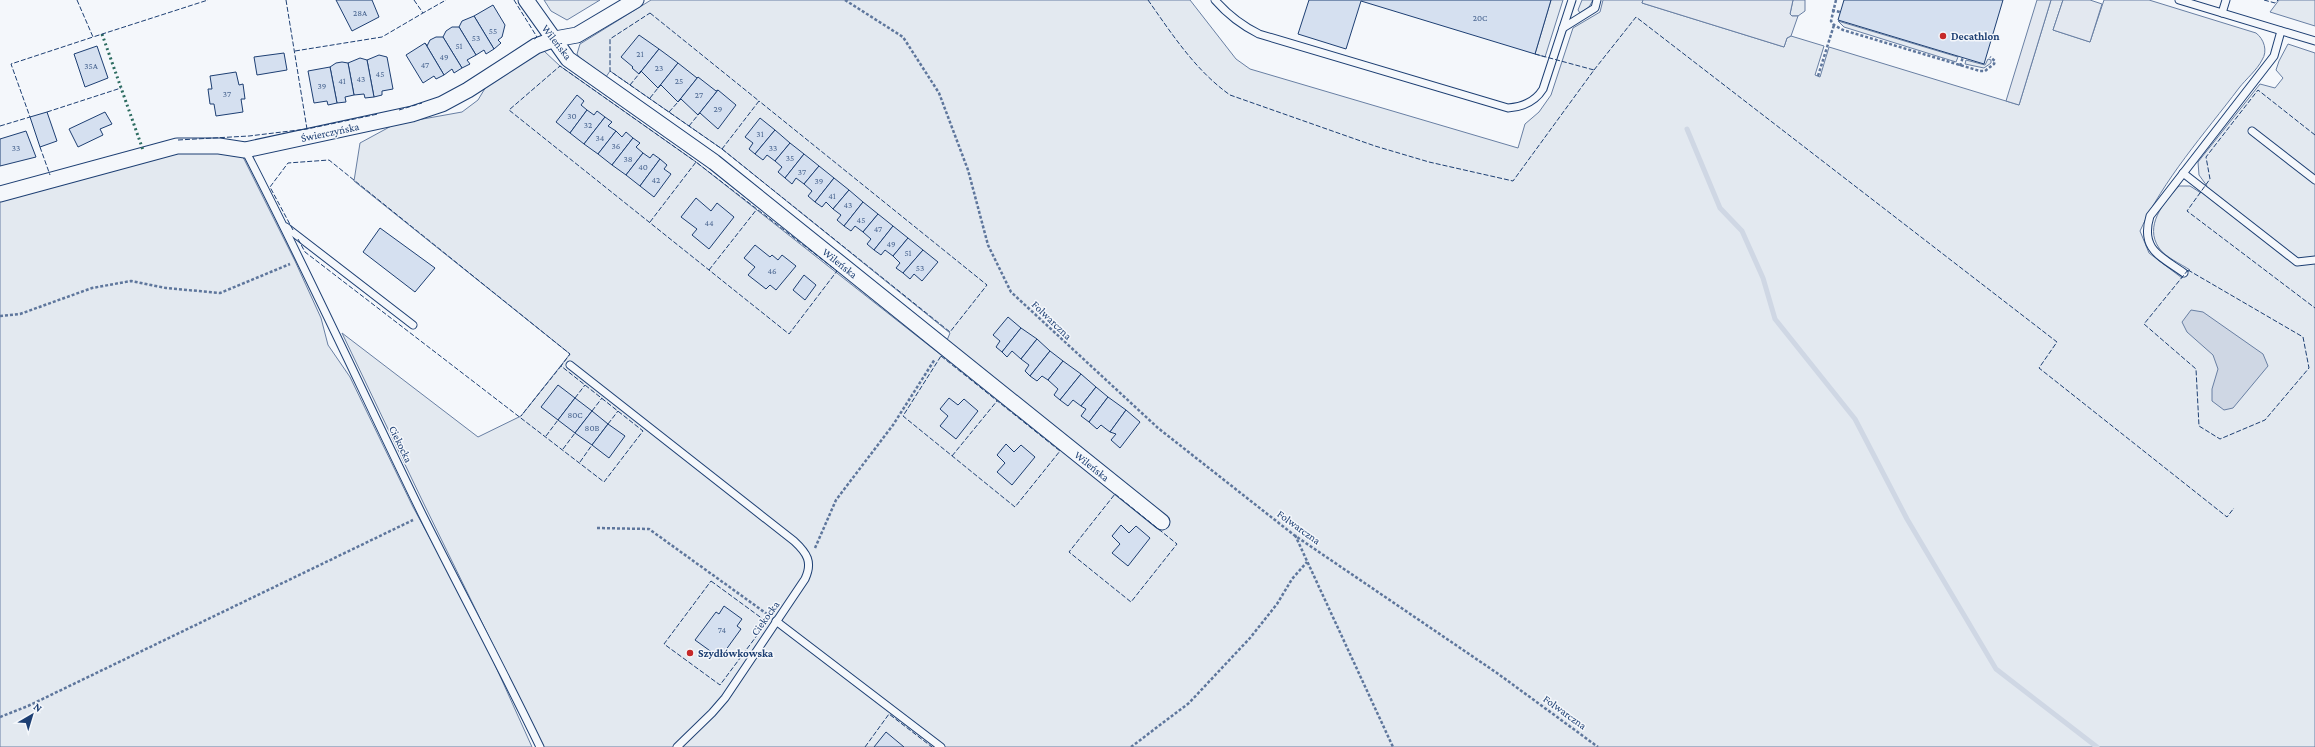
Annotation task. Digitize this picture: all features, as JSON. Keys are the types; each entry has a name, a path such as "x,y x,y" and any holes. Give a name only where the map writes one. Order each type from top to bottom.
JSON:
{"street":[{"name":"Wileńska","path":"526,0 568,59 714,162 1162,522"},
{"name":"Świerczyńska","path":"0,194 177,146 219,146 245,150 412,114 442,104 468,90 536,46 555,39 577,35 636,0"}],"lane":[{"path":"1215,0 1226,14 1242,26 1259,34 1508,108 1520,107 1538,97 1543,89 1572,0"},
{"path":"1563,28 1595,8 1598,0"},
{"path":"2179,0 2315,41"},
{"path":"2222,13 2226,0"},
{"path":"2184,273 2154,251 2146,240 2146,228 2150,216 2274,56 2281,31"},
{"path":"2252,131 2315,180"},
{"name":"Ciekocka","path":"245,150 284,226 423,516 504,672 540,747"},
{"path":"2183,173 2297,262 2315,260"},
{"path":"284,226 413,325"},
{"path":"570,365 805,551 809,560"},
{"name":"Ciekocka","path":"676,747 712,713 724,698 805,579 810,568 809,560"},
{"path":"776,620 940,747"}],"path":[{"name":"Folwarczna","path":"845,0 903,37 939,93 968,170 988,245 1011,292 1158,428 1294,535 1497,673 1598,747"},
{"path":"1836,0 1832,10 1831,21 1834,25 1843,30 1960,66 1986,71 1994,64 1994,61 1990,57"},
{"path":"1832,10 1840,12"},
{"path":"1818,76 1834,25"},
{"path":"1960,66 1963,57"},
{"path":"0,316 20,314 92,288 130,281 166,288 220,293 300,259"},
{"path":"809,560 836,500 893,426 942,346"},
{"path":"0,717 28,706 423,516"},
{"path":"597,528 649,529 776,620"},
{"path":"1294,535 1393,747"},
{"path":"1131,747 1189,703 1255,632 1277,604 1292,579 1307,562"}],"shaded area":[{"path":"544,0 600,0 567,20 551,11"},
{"path":"651,0 1190,0 1236,59 1250,69 1518,148 1525,124 1539,112 1551,95 1573,28 1600,12 1603,0 1643,0 1642,3 1784,47 1787,38 1791,36 1824,46 1815,75 1820,77 1829,47 2019,105 2051,0 2063,0 2053,30 2090,42 2104,0 2149,0 2256,33 2261,38 2265,49 2264,57 2260,64 2239,88 2172,175 2149,212 2140,231 2149,253 2182,278 2190,270 2165,254 2159,248 2155,240 2154,231 2157,215 2179,186 2190,186 2201,193 2207,186 2199,175 2198,162 2260,84 2275,88 2283,78 2276,70 2288,44 2315,53 2315,747 543,747 342,333 478,437 521,416 570,354 354,181 360,143 395,124 462,112 478,100 490,80 525,53 544,51 560,66 696,162 941,355 950,333 722,149 610,71 606,77 579,57 577,54 580,44"},
{"path":"1551,0 1563,0 1545,57 1535,54"},
{"path":"1582,0 1593,0 1589,7 1580,13 1578,10"},
{"path":"1643,0 1793,0 1790,14 1792,16 1798,16 1791,36 1787,38 1784,47 1642,3"},
{"path":"1793,0 1805,0 1805,11 1798,16 1791,16 1790,14"},
{"path":"2037,0 2051,0 2019,105 2006,101"},
{"path":"2063,0 2090,0 2102,4 2090,42 2053,30"},
{"path":"2279,0 2315,0 2315,26 2270,12"},
{"path":"1838,21 1958,57 1956,62 1844,27"},
{"path":"1988,59 1991,60 1991,63 1984,68 1965,64 1966,60 1985,65"},
{"path":"178,151 239,154 244,159 295,261 321,318 328,345 350,377 413,507 477,625 532,747 0,747 0,198"},
{"path":"2191,310 2203,312 2263,354 2268,366 2233,408 2224,410 2212,401 2212,389 2218,369 2213,355 2187,332 2182,322"}],"building":[{"path":"336,0 372,0 379,17 352,31"},
{"path":"1309,0 1551,0 1535,54 1361,1 1346,49 1298,34"},
{"name":"Decathlon","path":"1844,0 2003,0 1984,64 1838,20"},
{"path":"493,5 505,25 502,37 498,40 501,43 494,49 474,16"},
{"path":"474,16 494,49 486,54 484,50 476,55 459,27 462,21"},
{"path":"452,27 459,27 476,55 467,60 470,64 462,68 443,37 446,31"},
{"path":"639,35 659,49 639,74 621,57"},
{"path":"436,37 443,37 462,68 454,73 452,69 444,75 425,43 427,46 430,40"},
{"path":"425,43 444,75 436,79 434,76 423,83 406,55"},
{"path":"97,46 108,78 85,87 74,54"},
{"path":"659,49 678,63 658,88 641,71"},
{"path":"284,53 287,70 257,75 254,57"},
{"path":"379,55 387,57 393,89 382,91 382,95 374,97 367,60"},
{"path":"360,58 367,60 374,97 365,98 364,94 354,95 348,63"},
{"path":"336,63 348,63 354,95 345,97 346,102 337,103 330,67"},
{"path":"678,63 697,78 698,77 678,102 661,85 658,88"},
{"path":"330,67 337,103 328,105 327,101 314,103 308,71"},
{"path":"236,72 239,85 243,84 245,99 241,99 243,112 216,116 214,104 210,104 208,89 212,89 210,76"},
{"path":"698,77 716,91 718,90 698,115 681,99 678,102"},
{"path":"718,90 736,105 718,129 700,113 698,115"},
{"path":"577,95 584,101 581,105 587,110 570,133 556,122"},
{"path":"587,110 594,115 597,111 605,117 584,144 570,133"},
{"path":"47,112 57,141 40,147 30,117"},
{"path":"105,112 112,124 100,129 103,135 78,147 69,129"},
{"path":"605,117 612,122 608,126 616,131 598,154 584,144"},
{"path":"760,118 775,130 755,154 749,149 753,143 745,137"},
{"path":"775,130 790,143 775,161 767,155 763,160 755,154"},
{"path":"26,131 36,157 0,166 0,139"},
{"path":"616,131 622,137 626,132 633,138 612,165 598,154"},
{"path":"633,138 640,143 636,147 643,153 626,175 612,165"},
{"path":"790,143 804,154 785,178 778,172 782,167 775,161"},
{"path":"643,153 650,158 653,154 660,159 640,186 626,175"},
{"path":"804,154 819,166 804,184 796,178 792,184 785,178"},
{"path":"660,159 667,165 664,169 671,174 654,197 640,186"},
{"path":"819,166 834,178 815,202 808,196 812,191 804,184"},
{"path":"834,178 849,190 833,209 826,202 822,207 815,202"},
{"path":"849,190 863,202 844,226 837,220 841,215 833,209"},
{"path":"696,198 711,211 717,203 734,217 709,249 692,235 697,229 681,217"},
{"path":"863,202 878,214 863,232 855,226 851,231 844,226"},
{"path":"878,214 893,226 874,250 867,244 871,239 863,232"},
{"path":"893,226 908,238 893,256 885,250 881,255 874,250"},
{"path":"380,228 435,268 415,292 363,252"},
{"path":"908,238 923,250 903,273 896,268 900,263 893,256"},
{"path":"755,245 770,257 772,255 778,260 782,255 796,266 776,290 770,285 766,289 748,275 755,267 744,258"},
{"path":"923,250 938,262 922,281 914,274 910,279 903,273"},
{"path":"804,275 816,285 805,300 793,290"},
{"path":"1008,317 1021,328 1002,352 996,347 1000,341 993,335"},
{"path":"1021,328 1037,339 1021,359 1012,351 1007,357 1002,352"},
{"path":"1037,339 1050,351 1030,376 1025,371 1029,365 1021,359"},
{"path":"1050,351 1063,361 1048,380 1042,376 1037,381 1030,376"},
{"path":"1063,361 1081,374 1060,400 1054,395 1058,389 1048,380"},
{"path":"1081,374 1096,387 1081,406 1073,400 1068,406 1060,400"},
{"path":"558,385 575,398 558,420 541,407"},
{"path":"1096,387 1108,397 1089,422 1081,416 1086,409 1081,406"},
{"path":"1108,397 1126,410 1110,432 1101,425 1097,429 1089,422"},
{"path":"575,398 592,411 575,433 558,420"},
{"path":"949,398 958,405 964,399 978,411 956,439 940,426 948,416 940,409"},
{"path":"1126,410 1140,422 1120,448 1111,440 1116,434 1110,432"},
{"path":"592,411 608,424 592,445 575,433"},
{"path":"608,424 625,436 609,458 592,445"},
{"path":"1006,444 1014,452 1021,445 1035,457 1012,485 997,472 1005,463 997,455"},
{"path":"1121,525 1129,533 1136,526 1150,538 1128,566 1112,553 1120,544 1112,536"},
{"path":"724,606 742,619 737,626 741,629 720,658 695,640 716,612 719,614"},
{"path":"886,732 904,747 874,747"}],"waterway":[{"path":"1687,129 1720,208 1742,231 1763,278 1775,319 1855,419 1907,519 1996,669 2097,747"}],"hedge":[{"path":"102,34 143,150"}],"fence":[{"path":"77,0 93,37 208,0"},
{"path":"286,0 307,129"},
{"path":"414,0 423,13 446,0"},
{"path":"514,0 537,37 533,40"},
{"path":"1148,0 1195,63 1217,85 1230,95 1375,146 1429,162 1513,181 1594,70 1535,54"},
{"path":"2264,0 2275,3 2278,0"},
{"path":"295,51 382,37 423,13"},
{"path":"650,13 759,101 722,149 610,71 610,39 650,13"},
{"path":"1594,70 1636,17 2057,342 2039,368 2227,517 2234,508"},
{"path":"0,126 30,117 11,64 93,37"},
{"path":"650,222 696,162 837,271 789,334 509,110 560,66 696,162"},
{"path":"630,85 639,74"},
{"path":"47,112 121,88"},
{"path":"650,98 658,88"},
{"path":"2315,135 2258,90 2206,157 2210,179 2187,211 2315,308"},
{"path":"722,149 950,332 987,285 759,101"},
{"path":"669,112 678,102"},
{"path":"399,110 422,103"},
{"path":"178,140 249,136 307,129 378,114"},
{"path":"689,126 698,115"},
{"path":"40,147 50,175"},
{"path":"293,230 270,187 288,163 329,160 570,354 561,366"},
{"path":"709,270 757,209"},
{"path":"298,239 305,252 604,482 643,431 561,366 521,416"},
{"path":"2188,270 2303,337 2309,368 2265,420 2220,439 2199,426 2196,369 2144,324 2188,270"},
{"path":"941,356 1060,451 1015,507 903,416 941,356"},
{"path":"575,398 585,385"},
{"path":"592,411 602,398"},
{"path":"952,456 997,401"},
{"path":"608,424 618,411"},
{"path":"546,436 558,420"},
{"path":"563,449 575,433"},
{"path":"580,462 592,445"},
{"path":"1115,494 1177,544 1131,602 1069,552 1115,494"},
{"path":"711,581 767,622 720,685 664,644 711,581"},
{"path":"865,747 889,714 932,747"}],"place":[{"name":"Decathlon","path":"1943,36"},
{"name":"Szydłówkowska","path":"690,653"}]}
